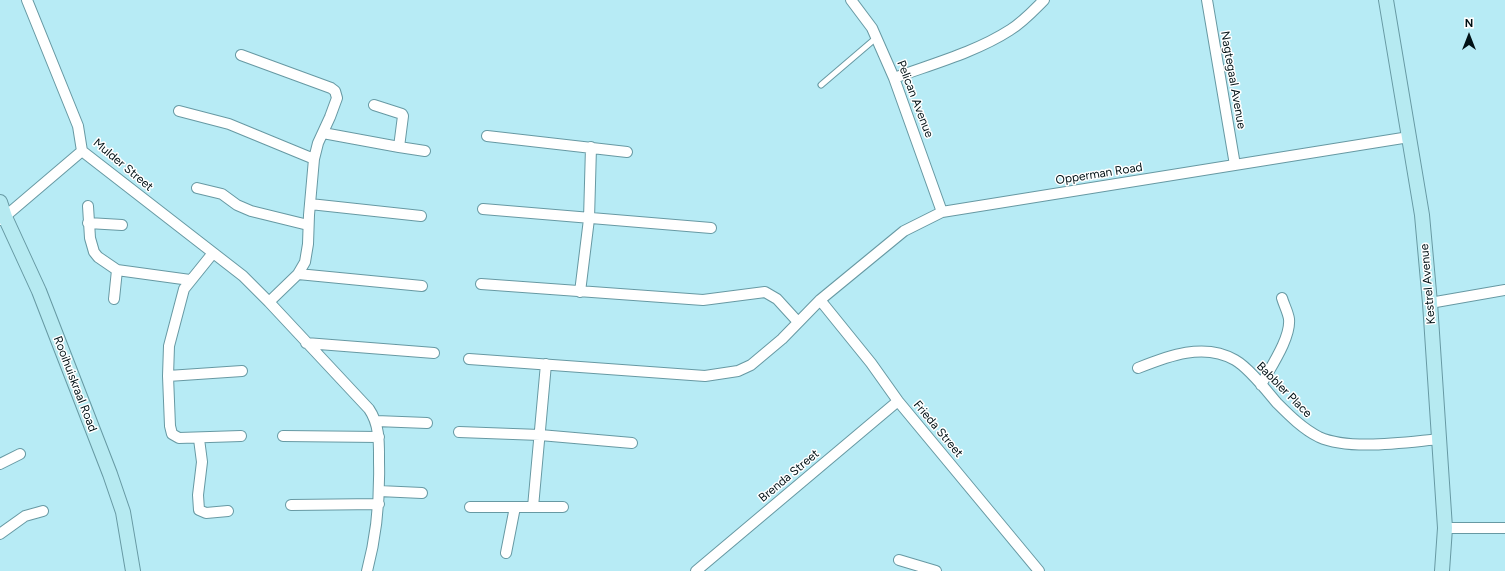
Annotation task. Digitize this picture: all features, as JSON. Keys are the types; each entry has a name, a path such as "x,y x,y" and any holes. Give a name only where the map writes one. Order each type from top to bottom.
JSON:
{"street":[{"name":"Mulder Street","path":"27,0 78,126 82,151 243,276 369,409 376,421"},
{"name":"Pelican Avenue","path":"852,0 872,28 894,78 942,212"},
{"path":"894,78 980,46 1009,31 1029,15 1044,0"},
{"name":"Nagtegaal Avenue","path":"1207,0 1235,165"},
{"name":"Kestrel Avenue","path":"1386,0 1422,215 1440,439 1445,528 1442,571"},
{"path":"242,55 323,85 335,91 337,98 318,143 314,159 308,225 308,244 305,262 298,274 269,302"},
{"path":"374,105 402,114 399,147"},
{"path":"179,111 229,124 314,159"},
{"path":"323,133 425,151"},
{"path":"487,136 627,152"},
{"name":"Opperman Road","path":"469,359 705,376 743,370 782,339 820,300 904,231 942,212 1409,137"},
{"path":"580,292 589,219 591,147"},
{"path":"3,220 82,151"},
{"path":"197,188 222,194 237,205 251,211 308,225"},
{"name":"Rooihuiskraal Road","path":"0,202 3,220 39,291 110,474 123,512 133,571"},
{"path":"310,204 421,216"},
{"path":"88,206 90,238 94,252 98,257 117,270 190,280"},
{"path":"483,209 711,228"},
{"path":"88,223 122,225"},
{"path":"213,253 184,289 169,346 168,411 170,430 172,434 179,438 199,439 241,436"},
{"path":"114,299 117,270"},
{"path":"298,274 422,286"},
{"path":"481,284 702,300 765,292 777,299 798,322"},
{"path":"1430,303 1505,290"},
{"path":"1261,385 1283,344 1287,332 1289,318 1282,298"},
{"name":"Frieda Street","path":"820,300 871,363 898,401 1039,571"},
{"path":"306,343 434,353"},
{"name":"Babbler Place","path":"1138,368 1174,355 1188,352 1210,352 1227,356 1235,360 1303,428 1321,438 1334,442 1362,445 1440,439"},
{"path":"532,507 546,364"},
{"path":"168,376 242,372"},
{"name":"Brenda Street","path":"696,571 898,401"},
{"path":"362,571 367,571 372,552 379,504 378,437 376,421 427,424"},
{"path":"459,432 540,435 632,442"},
{"path":"283,436 378,437"},
{"path":"199,439 202,462 198,495 199,510 206,513 228,511"},
{"path":"0,464 20,454"},
{"path":"379,491 422,493"},
{"path":"291,505 379,504"},
{"path":"470,507 563,507"},
{"path":"506,553 515,507"},
{"path":"0,534 25,516 43,511"},
{"path":"1445,528 1505,528"},
{"path":"899,560 936,571"}],"lane":[{"path":"820,85 877,38"}]}
